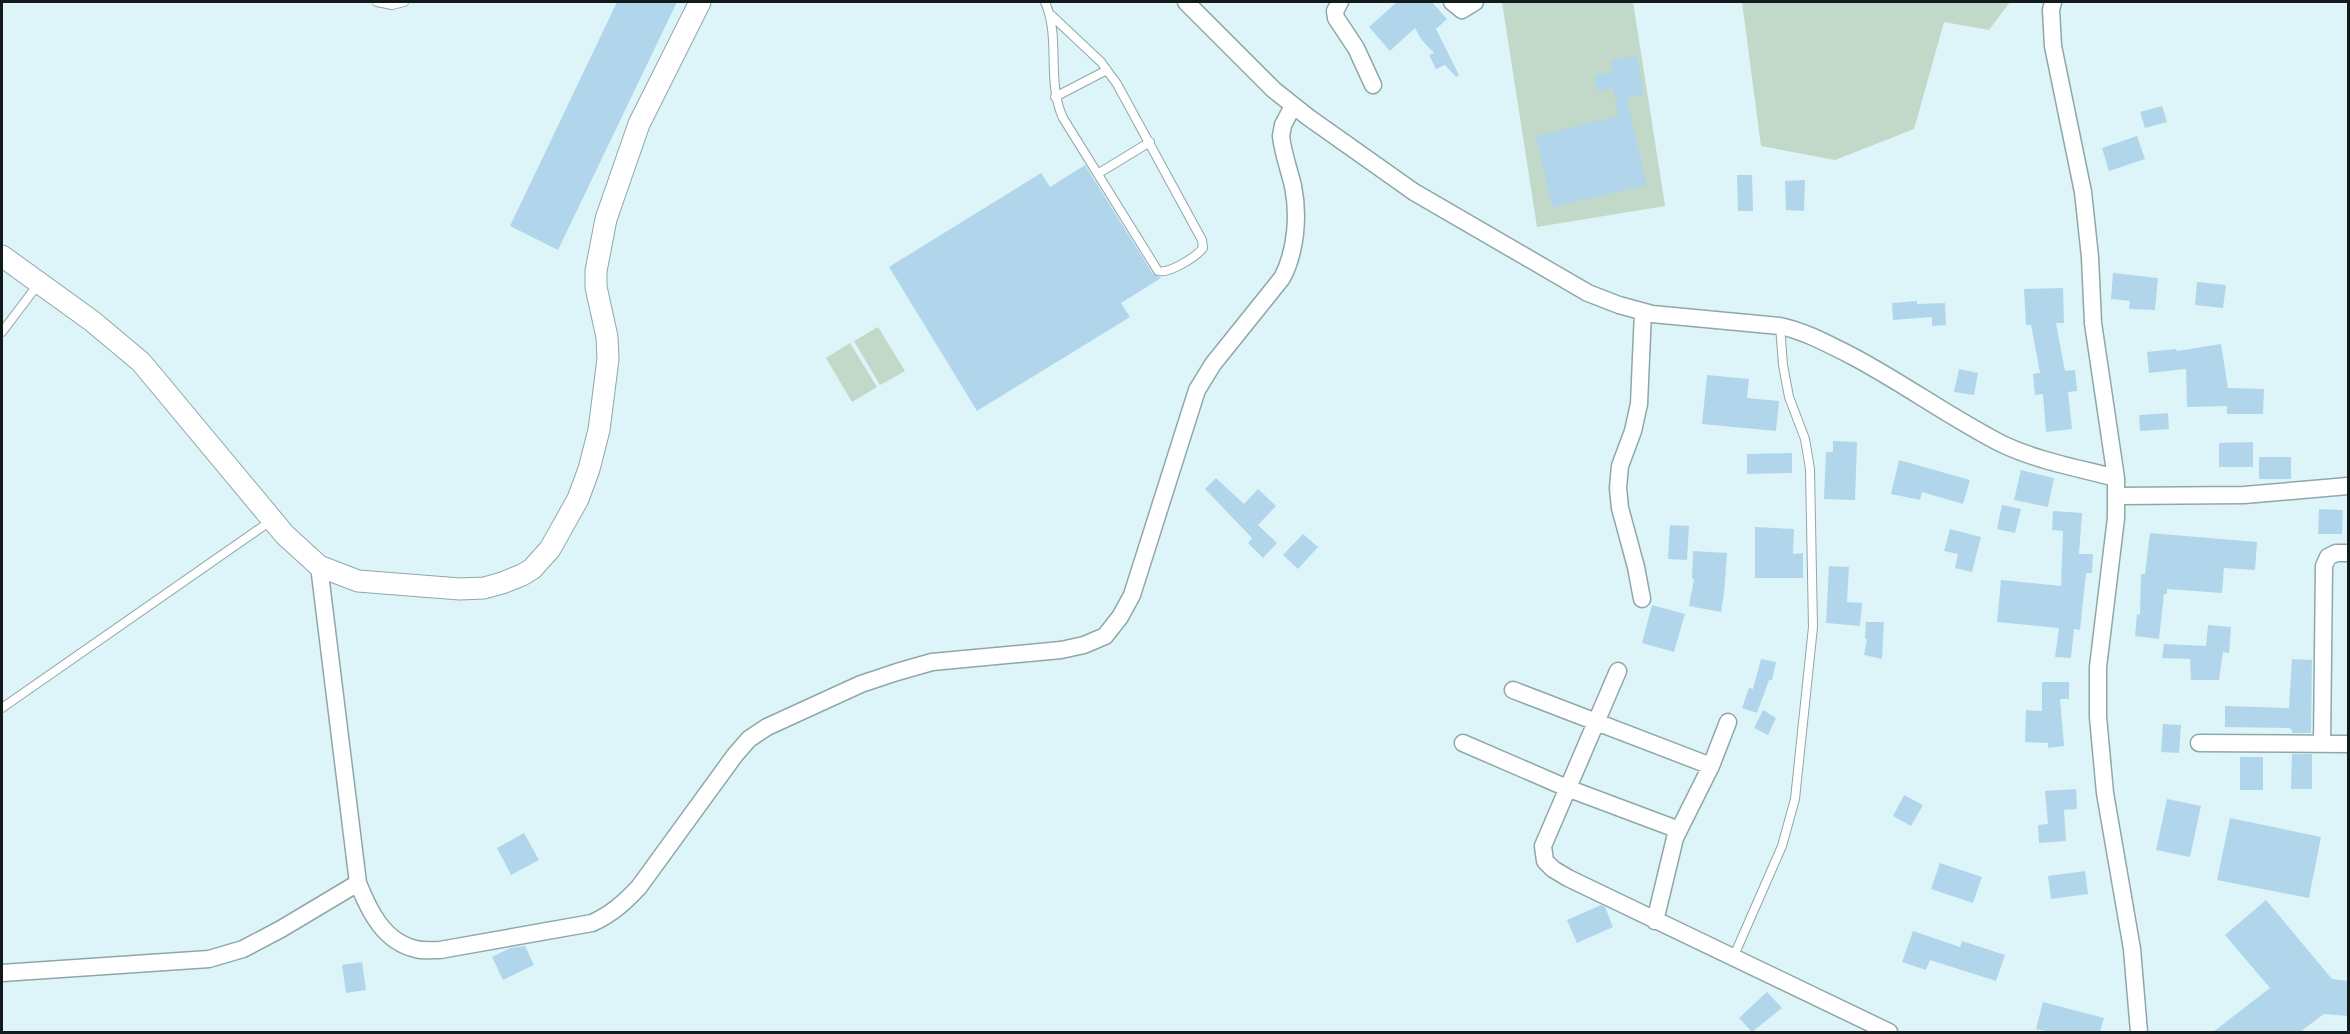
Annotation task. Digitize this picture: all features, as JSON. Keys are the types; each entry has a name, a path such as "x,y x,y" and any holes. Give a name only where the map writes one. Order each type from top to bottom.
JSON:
{"street":[{"path":"2,256 92,321 141,362 298,549 319,566 358,581 460,589 484,588 522,575 537,564 550,549 578,499 599,430 608,359 607,337 596,287 596,271 606,219 639,124 700,2"},
{"path":"1186,2 1293,106 1414,192 1588,293 1643,312 1780,326 1808,334 1877,370 2001,443 2025,454 2116,478"},
{"path":"1340,2 1335,11 1336,18 1356,48 1372,85"},
{"path":"1452,2 1462,10 1475,2"},
{"path":"2053,2 2051,10 2053,46 2083,192 2090,257 2093,324 2118,496 2098,667 2098,717 2105,793 2132,949 2139,1032"},
{"path":"319,566 358,884 369,908 386,932 399,942 416,949 440,950 592,922 623,904 639,887 735,755 749,739 767,727 861,684 932,662 1061,650 1084,645 1105,636 1120,617 1132,595 1197,390 1213,364 1282,278 1289,264 1294,247 1295,202 1281,136 1283,125 1293,106"},
{"path":"1642,599 1620,508 1618,488 1620,466 1633,431 1638,404 1643,312"},
{"path":"2118,496 2244,495 2349,486"},
{"path":"2322,744 2324,566 2328,557 2336,553 2349,553"},
{"path":"1618,671 1543,846 1545,861 1568,878 1889,1032"},
{"path":"1513,690 1711,766"},
{"path":"1655,921 1675,838 1711,766 1728,722"},
{"path":"1463,743 1567,788 1679,830"},
{"path":"2199,743 2349,744"},
{"path":"2,973 209,959 243,949 358,884"}],"lane":[{"path":"378,2 393,5 404,2"},
{"path":"1045,2 1051,15 1107,70 1150,142 1202,240 1203,248 1192,258 1167,271 1158,271 1099,172 1063,118 1055,97 1051,15"},
{"path":"1055,97 1107,70"},
{"path":"1099,172 1150,142"},
{"path":"2,332 39,283"},
{"path":"1733,958 1782,846 1795,799 1813,627 1810,469 1805,439 1789,397 1783,365 1780,326"},
{"path":"2,708 272,519"}],"green space":[{"path":"1502,2 1633,2 1665,206 1537,227"},
{"path":"1742,2 2010,2 1989,30 1944,22 1914,129 1835,160 1761,146"},
{"path":"878,327 905,371 880,385 854,341"},
{"path":"850,343 877,387 852,402 826,358"}],"building":[{"path":"617,2 677,2 558,250 510,226"},
{"path":"1397,2 1432,2 1447,19 1436,29 1459,75 1456,77 1445,65 1436,69 1429,55 1434,53 1421,39 1415,28 1390,51 1369,27"},
{"path":"1637,56 1644,95 1627,98 1647,185 1552,207 1536,136 1618,116 1613,88 1597,91 1594,75 1613,72 1611,60"},
{"path":"2162,106 2167,122 2145,128 2140,112"},
{"path":"2137,136 2145,159 2109,171 2102,148"},
{"path":"1085,165 1153,274 1161,278 1121,303 1130,317 977,411 889,267 1041,173 1050,187"},
{"path":"1737,175 1752,175 1753,211 1738,211"},
{"path":"1805,180 1804,211 1786,210 1785,181"},
{"path":"2113,273 2158,278 2155,310 2129,309 2130,301 2111,299"},
{"path":"2197,282 2226,285 2223,308 2195,305"},
{"path":"2063,288 2064,323 2056,323 2065,371 2075,370 2077,391 2068,392 2072,429 2046,432 2043,394 2035,395 2033,374 2040,373 2031,325 2026,325 2024,289"},
{"path":"1917,301 1917,304 1945,303 1946,325 1932,326 1932,317 1893,320 1892,303"},
{"path":"2221,344 2228,388 2264,389 2263,414 2227,414 2227,406 2187,407 2186,369 2149,373 2147,352 2176,349 2177,351"},
{"path":"1959,369 1978,373 1974,395 1954,392"},
{"path":"1707,375 1749,379 1747,398 1779,401 1776,431 1702,424"},
{"path":"2168,413 2169,429 2140,431 2139,415"},
{"path":"1833,441 1857,442 1855,500 1824,499 1826,452 1833,452"},
{"path":"2253,442 2253,467 2219,467 2219,443"},
{"path":"1792,453 1792,473 1747,474 1747,454"},
{"path":"2259,457 2291,457 2291,479 2259,479"},
{"path":"1899,460 1970,480 1963,504 1922,492 1920,500 1891,494"},
{"path":"2021,470 2054,478 2048,507 2014,500"},
{"path":"1216,478 1244,504 1258,489 1276,506 1258,525 1277,543 1263,558 1248,543 1252,538 1205,489"},
{"path":"2002,505 2021,509 2015,533 1997,529"},
{"path":"2319,509 2343,510 2342,534 2318,534"},
{"path":"2053,511 2082,513 2079,554 2093,554 2092,573 2086,573 2080,630 2074,629 2071,658 2055,657 2059,628 1997,622 2001,580 2061,586 2063,531 2052,530"},
{"path":"1670,525 1689,526 1687,560 1668,559"},
{"path":"1755,527 1794,529 1793,554 1803,553 1803,578 1755,578"},
{"path":"1950,529 1981,537 1972,572 1955,568 1958,554 1944,551"},
{"path":"2150,533 2257,542 2255,570 2224,568 2222,593 2167,589 2167,594 2164,594 2159,639 2135,636 2137,614 2140,615 2141,574 2145,574"},
{"path":"1303,534 1318,547 1298,569 1283,555"},
{"path":"1693,551 1727,553 1721,612 1689,606 1694,579 1692,579"},
{"path":"1829,566 1849,567 1847,602 1862,603 1860,626 1826,623"},
{"path":"1652,605 1685,614 1674,652 1642,643"},
{"path":"1866,622 1884,622 1882,659 1864,655 1867,639 1865,639"},
{"path":"2208,625 2231,627 2229,653 2223,652 2219,680 2191,680 2190,659 2162,658 2164,644 2206,646"},
{"path":"1761,659 1776,662 1772,680 1769,680 1757,713 1742,708 1749,688 1753,689"},
{"path":"2292,659 2312,660 2311,733 2292,733 2289,728 2225,727 2225,706 2289,708"},
{"path":"2042,682 2069,682 2069,699 2060,699 2064,746 2048,748 2048,743 2025,742 2026,710 2042,711"},
{"path":"1763,710 1776,718 1768,735 1754,728"},
{"path":"2163,724 2181,725 2179,753 2161,752"},
{"path":"2292,754 2312,754 2312,789 2291,789"},
{"path":"2240,757 2263,757 2263,790 2240,790"},
{"path":"2076,789 2077,809 2064,810 2066,841 2039,843 2038,825 2048,824 2045,791"},
{"path":"1904,795 1923,805 1911,826 1893,816"},
{"path":"2167,799 2201,806 2190,857 2156,850"},
{"path":"2230,818 2321,837 2309,898 2217,880"},
{"path":"524,833 539,860 511,875 497,848"},
{"path":"1940,863 1982,877 1973,903 1931,889"},
{"path":"2085,871 2088,894 2051,899 2048,876"},
{"path":"2266,900 2332,979 2349,981 2349,1016 2324,1014 2300,1032 2213,1032 2270,988 2225,935"},
{"path":"1601,905 1605,907 1613,927 1577,943 1567,920"},
{"path":"1913,931 1960,947 1962,941 2005,955 1996,981 1930,960 1926,970 1902,962"},
{"path":"525,946 534,965 503,980 492,957 510,948"},
{"path":"362,962 366,990 346,993 342,965"},
{"path":"1767,992 1782,1008 1752,1032 1739,1018"},
{"path":"2043,1002 2104,1018 2100,1032 2050,1032 2036,1029"}]}
